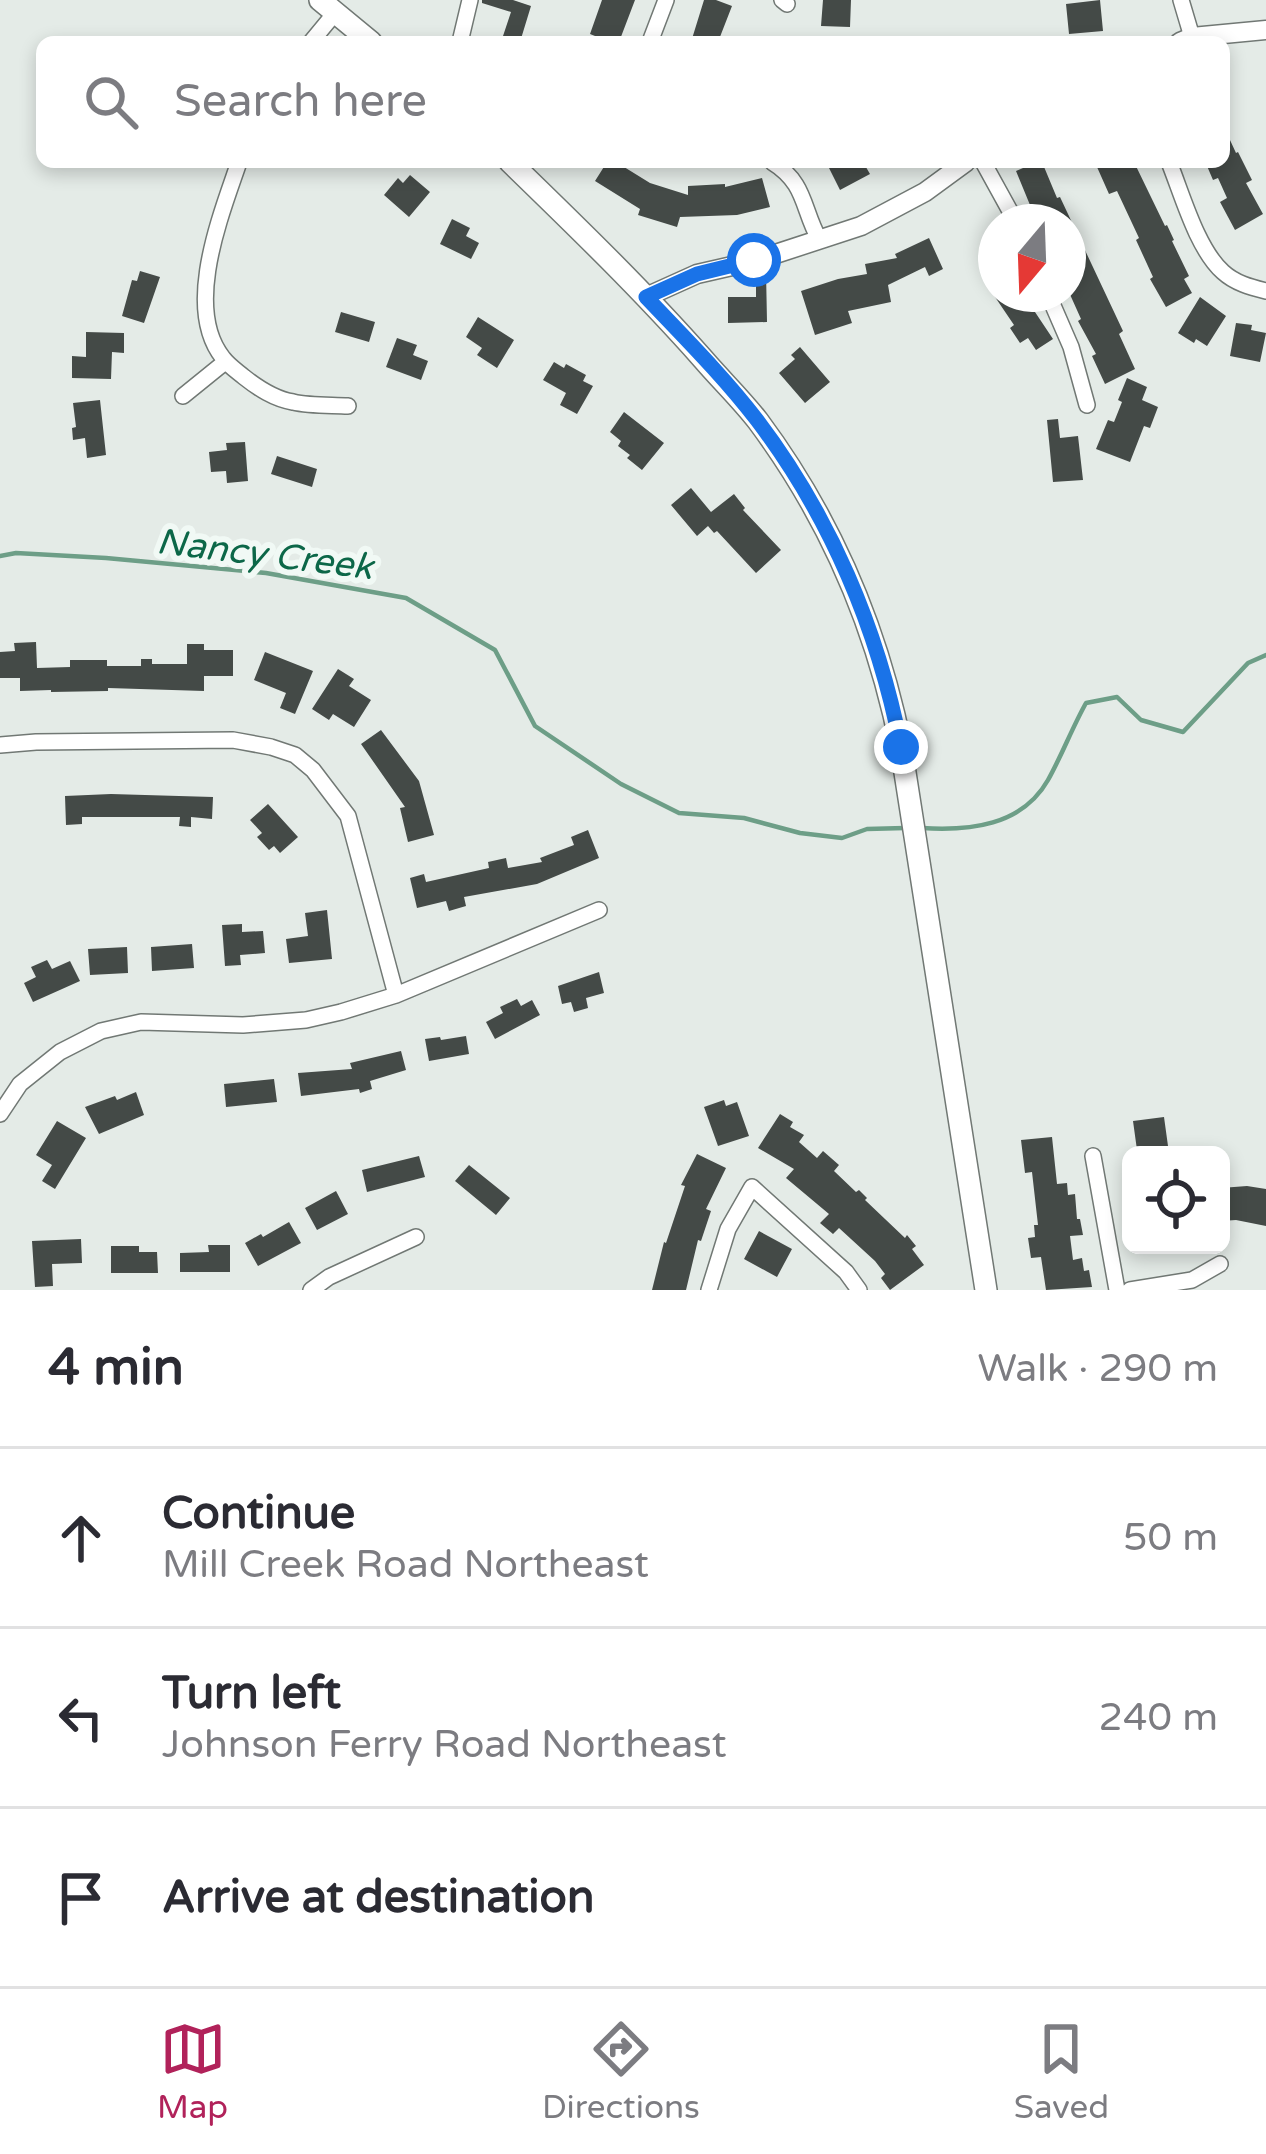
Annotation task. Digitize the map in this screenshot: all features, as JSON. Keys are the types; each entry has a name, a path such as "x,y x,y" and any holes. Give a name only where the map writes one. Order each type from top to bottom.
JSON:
{"main road":[{"path":"328,6 364,36"},
{"path":"516,168 646,297 757,419 795,477 856,590 890,691 986,1290"}],"street":[{"path":"461,36 470,0"},
{"path":"652,36 666,0"},
{"path":"1181,0 1186,36"},
{"path":"314,36 328,6"},
{"path":"1218,36 1266,30"},
{"path":"236,168 206,287 209,329 225,362 277,398 348,406"},
{"path":"779,168 797,184 819,239"},
{"path":"646,297 697,274 861,226 959,168"},
{"path":"986,168 1006,204"},
{"path":"1171,168 1219,269 1236,282 1266,291"},
{"path":"1056,312 1087,405"},
{"path":"183,396 225,362"},
{"path":"0,745 233,740 295,755 331,790 349,816 396,995"},
{"path":"0,1114 20,1084 60,1052 101,1030 141,1022 243,1025 306,1020 396,995 599,910"},
{"path":"1093,1156 1117,1290"},
{"path":"709,1290 728,1229 752,1187 846,1272 859,1290"},
{"path":"311,1290 329,1277 416,1238"},
{"path":"1130,1290 1192,1280 1220,1264"}],"building":[{"path":"513,0 531,6 522,36 503,36 511,12 482,3"},
{"path":"602,0 635,0 621,36 590,34"},
{"path":"704,0 732,6 720,36 693,36"},
{"path":"823,0 851,0 850,27 821,26"},
{"path":"1100,0 1103,31 1069,34 1066,4"},
{"path":"1230,140 1252,180 1246,183 1263,214 1235,230 1220,202 1227,198 1218,178 1213,180 1208,168 1230,168"},
{"path":"603,168 626,168 650,183 688,195 688,186 725,187 762,178 770,207 737,215 680,217 677,227 638,215 640,209 595,181"},
{"path":"829,168 866,168 870,174 840,190"},
{"path":"1044,168 1063,204 1030,204 1016,171"},
{"path":"1097,168 1137,168 1174,240 1192,293 1166,307 1150,279 1139,238 1117,191 1109,194"},
{"path":"410,175 430,192 409,217 384,195 398,178 403,183"},
{"path":"452,219 470,228 466,236 479,243 471,259 440,244"},
{"path":"929,238 943,269 929,276 925,267 888,285 891,302 848,311 852,323 815,335 801,291 867,274 865,264 897,258 895,254"},
{"path":"1086,252 1123,331 1119,334 1135,369 1105,384 1078,312 1086,312"},
{"path":"140,271 160,277 144,323 122,316 132,280 137,281"},
{"path":"766,271 767,322 728,323 728,297 756,297 756,274"},
{"path":"1200,297 1226,316 1207,346 1178,333"},
{"path":"341,312 375,322 369,342 335,332"},
{"path":"1005,312 1035,312 1053,339 1036,350 1028,338 1020,343 1010,328 1014,325"},
{"path":"478,317 514,340 497,368 477,355 482,348 466,337"},
{"path":"1236,323 1266,333 1260,362 1230,356"},
{"path":"86,332 124,333 124,353 112,352 111,379 72,378 72,356 86,357"},
{"path":"397,338 417,345 413,355 428,361 421,380 386,367"},
{"path":"800,347 830,382 805,403 779,373 795,359 791,355"},
{"path":"554,362 586,375 583,381 593,386 577,414 560,405 566,393 543,380"},
{"path":"1127,378 1147,387 1142,400 1158,407 1150,428 1144,426 1130,462 1096,449 1108,420 1114,422"},
{"path":"100,400 106,455 87,458 85,438 73,440 73,403"},
{"path":"624,412 664,443 642,470 627,458 630,455 618,446 621,441 610,432"},
{"path":"1058,419 1060,438 1078,436 1083,480 1053,482 1047,420"},
{"path":"245,442 248,481 227,483 226,471 211,472 209,452 227,450 226,443"},
{"path":"277,456 317,469 312,487 271,474"},
{"path":"691,488 711,512 734,494 781,550 756,573 717,531 708,526 697,536 671,505"},
{"path":"36,642 37,668 70,667 70,660 107,660 107,666 141,666 141,659 152,659 152,664 187,664 187,644 204,644 204,650 233,650 233,676 204,676 204,691 20,691 20,678 0,678 0,652 15,651 14,643"},
{"path":"265,652 313,671 295,714 280,708 286,693 254,680"},
{"path":"338,669 354,679 349,686 371,700 354,727 333,714 329,720 312,709"},
{"path":"381,730 419,781 434,835 408,842 400,808 405,807 361,744"},
{"path":"65,796 213,797 212,819 191,817 191,827 179,826 180,817 82,817 82,824 66,825"},
{"path":"268,804 298,837 280,853 274,846 269,850 257,837 262,833 250,820"},
{"path":"588,830 599,858 537,884 464,897 466,906 449,911 446,901 417,908 410,878 424,874 426,882 489,868 488,862 506,858 508,868 542,862 540,858 574,845 571,837"},
{"path":"327,910 332,959 289,963 286,939 308,936 305,913"},
{"path":"242,924 242,932 263,931 265,953 240,955 241,965 225,966 222,925"},
{"path":"192,944 194,968 152,971 151,947"},
{"path":"127,947 128,973 90,975 88,949"},
{"path":"47,960 52,969 70,961 80,981 33,1002 24,983 36,977 31,967"},
{"path":"599,972 604,993 586,998 588,1008 574,1012 571,1002 562,1004 558,986"},
{"path":"517,999 521,1006 532,1000 540,1015 495,1039 486,1022 503,1013 500,1007"},
{"path":"466,1036 469,1054 429,1061 425,1039"},
{"path":"401,1051 406,1070 370,1081 372,1089 301,1096 298,1073 352,1069 350,1063"},
{"path":"274,1079 277,1102 226,1107 224,1084"},
{"path":"136,1092 144,1115 99,1134 85,1107"},
{"path":"724,1100 726,1106 737,1102 749,1136 718,1146 704,1107"},
{"path":"780,1114 804,1135 799,1142 817,1158 823,1151 839,1165 834,1171 905,1238 907,1235 924,1265 890,1290 875,1261 839,1228 833,1234 820,1223 829,1214 786,1178 794,1169 758,1148"},
{"path":"1164,1117 1168,1146 1136,1146 1133,1121"},
{"path":"57,1121 86,1138 55,1189 42,1181 52,1165 36,1155"},
{"path":"1052,1137 1057,1184 1067,1183 1068,1195 1075,1194 1083,1235 1070,1236 1073,1260 1082,1258 1092,1287 1046,1290 1041,1257 1031,1258 1028,1238 1035,1237 1034,1225 1038,1225 1032,1172 1025,1173 1021,1140"},
{"path":"697,1154 726,1168 706,1209 711,1211 698,1240 686,1290 652,1290 685,1186 681,1185"},
{"path":"419,1156 425,1177 367,1192 362,1170"},
{"path":"469,1165 510,1198 496,1215 455,1181"},
{"path":"1230,1187 1266,1189 1266,1226 1230,1220"},
{"path":"336,1191 348,1214 317,1230 305,1208"},
{"path":"289,1222 301,1243 258,1266 245,1243"},
{"path":"759,1231 792,1249 777,1277 744,1259"},
{"path":"81,1239 82,1263 52,1264 53,1286 35,1287 32,1241"},
{"path":"208,1245 230,1245 230,1272 180,1272 180,1253 209,1252"},
{"path":"111,1246 139,1246 139,1252 157,1252 158,1273 111,1273"}],"waterway":[{"name":"Nancy Creek","path":"0,556 106,558 266,573 406,598 495,650 535,726 621,784 679,813 744,818 842,838 867,829 905,828"},
{"name":"Nancy Creek","path":"922,828 976,826 1024,807 1048,780 1086,703 1117,697 1141,720 1183,732 1248,663 1266,655"}],"route":[{"path":"754,260 697,274 646,297 757,419 795,477 856,590 890,691 901,747"}]}
